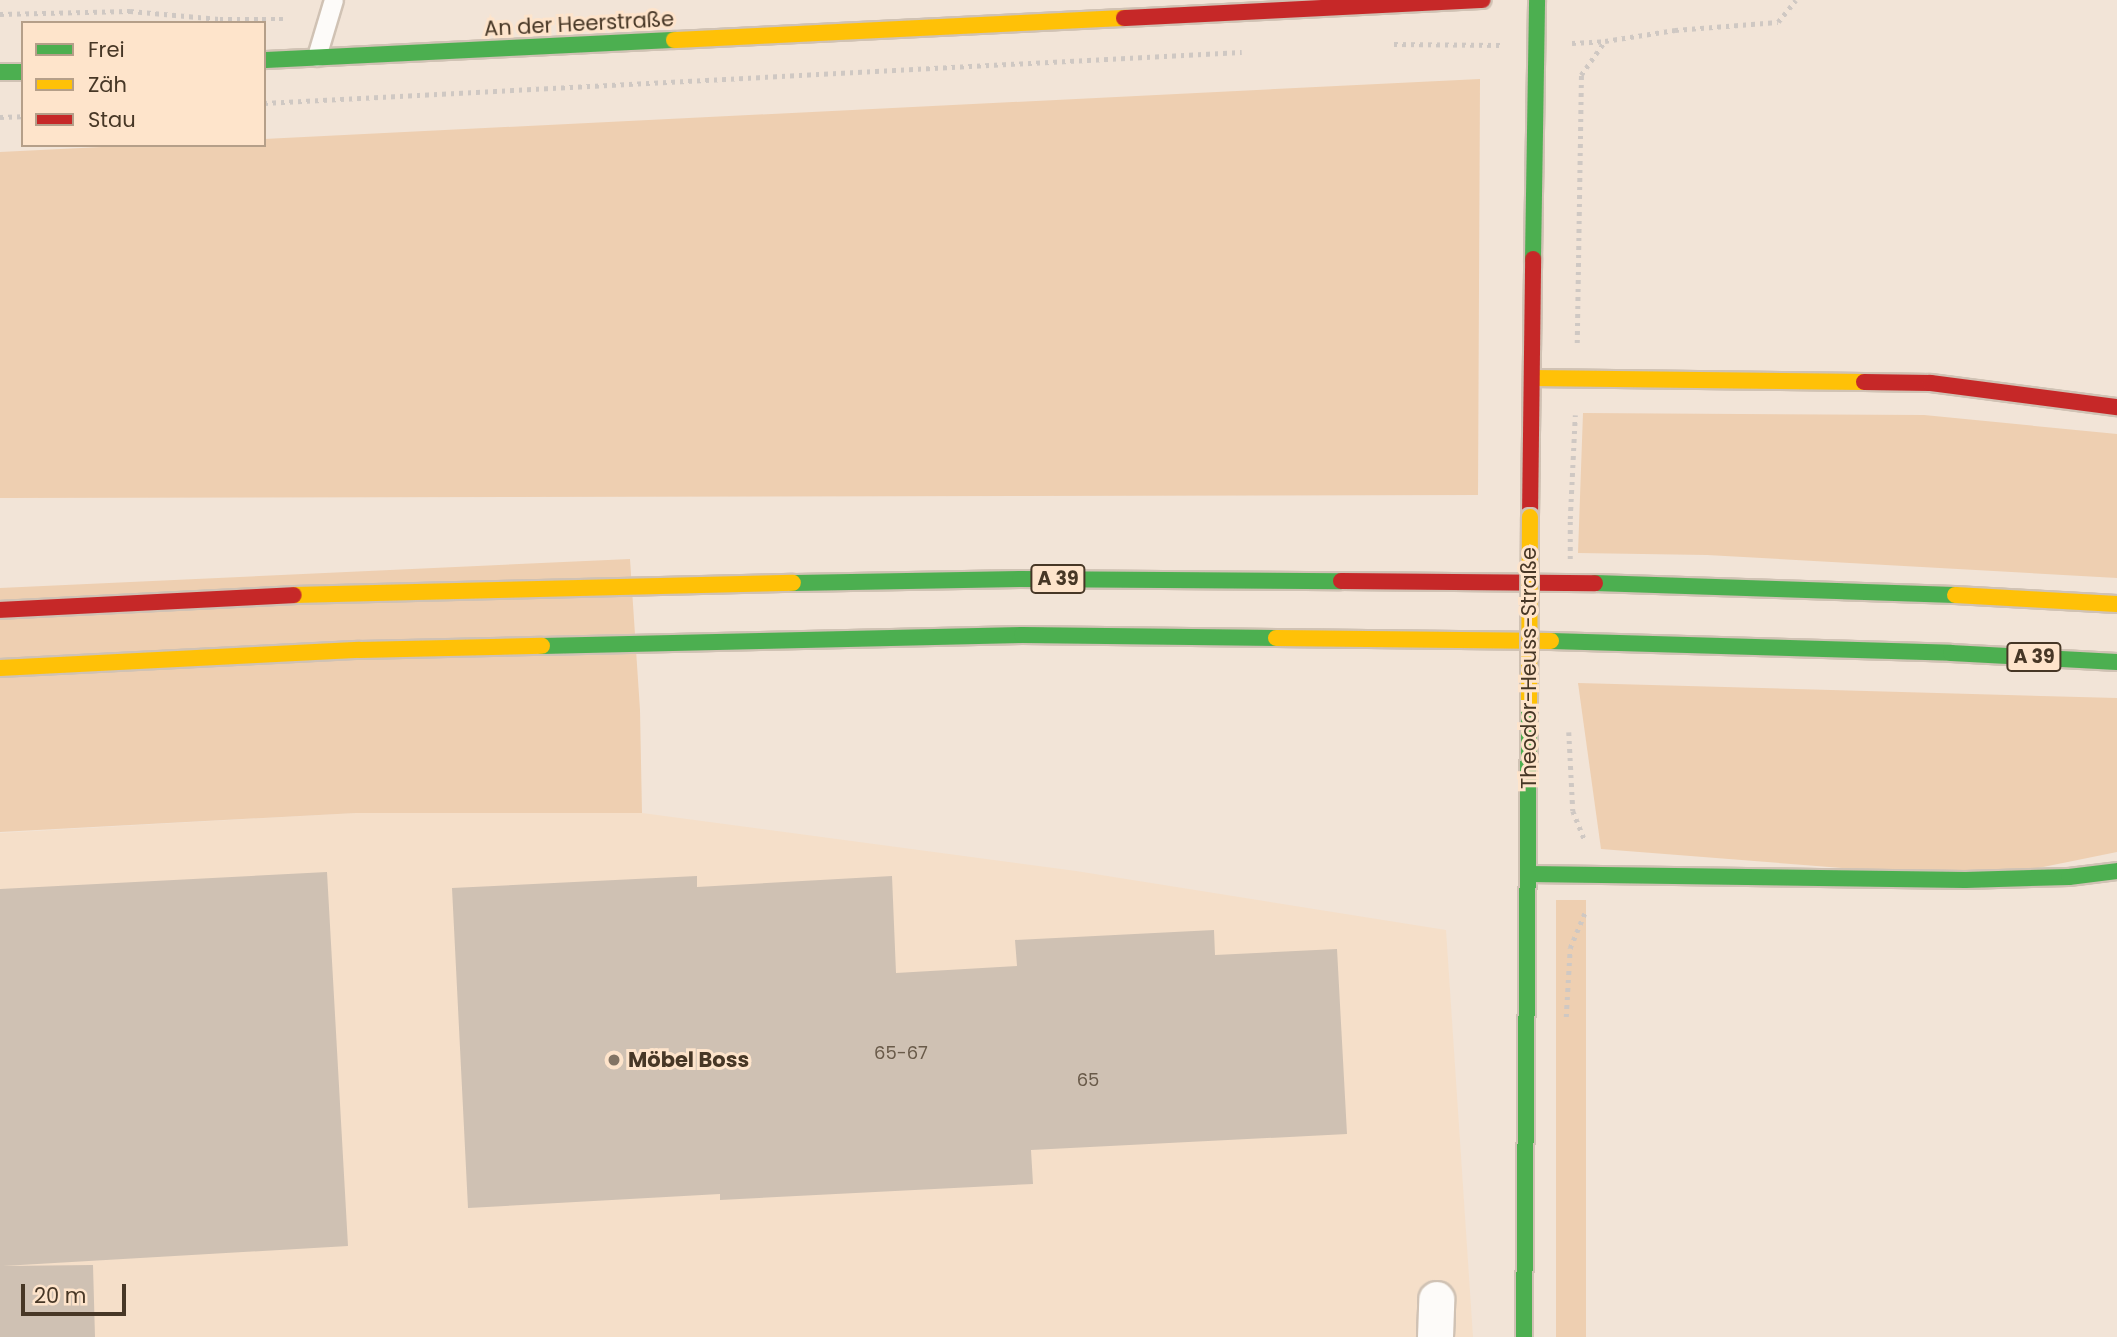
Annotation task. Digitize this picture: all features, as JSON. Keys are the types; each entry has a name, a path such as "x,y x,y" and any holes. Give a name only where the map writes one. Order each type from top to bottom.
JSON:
{"main road":[{"name":"An der Heerstraße","path":"266,61 1483,0"},
{"name":"Theodor-Heuss-Straße","path":"1524,1337 1537,0"},
{"path":"0,72 21,72"},
{"path":"1532,378 1931,383 2117,407"},
{"name":"A 39","path":"0,610 358,592 1020,579 1584,583 1953,595 2117,604"},
{"name":"A 39","path":"0,668 360,650 1022,635 1583,641 1951,653 2117,662"},
{"path":"1529,874 1965,880 2069,877 2117,871"}],"street":[{"path":"1435,1337 1436,1299"}],"lane":[{"path":"317,58 334,0"},
{"path":"1021,0 1021,23"}],"path":[{"path":"1570,519 1576,378 1581,75 1605,41 1675,30 1778,22 1797,0"},
{"path":"1392,44 1536,46"},
{"path":"266,103 1253,51"},
{"path":"0,117 21,116"},
{"path":"1568,720 1573,811 1588,846 1589,875 1589,906 1576,928 1570,948"}],"shaded area":[{"path":"1480,79 1478,495 0,498 0,152 101,147 266,147 266,139"},
{"path":"1583,413 1924,415 2117,434 2117,578 1707,555 1578,553"},
{"path":"630,559 640,710 642,813 356,813 0,832 0,588"},
{"path":"1578,683 2117,698 2117,852 1983,879 1601,849"},
{"path":"356,813 642,813 1076,871 1446,930 1473,1337 0,1337 0,833"},
{"path":"1556,900 1586,900 1586,1337 1556,1337"}],"building":[{"path":"327,872 348,1246 3,1266 93,1265 95,1337 0,1337 0,889"},
{"path":"697,876 697,887 892,876 896,973 1017,966 1015,940 1214,930 1215,955 1337,949 1347,1134 1031,1150 1033,1184 720,1200 720,1194 468,1208 452,888"}],"traffic: fast":[{"path":"1533,259 1537,0"},
{"path":"266,60 674,40"},
{"path":"0,72 21,72"},
{"path":"793,583 1020,579 1341,581"},
{"path":"1595,583 1955,595"},
{"path":"542,646 1022,635 1276,638"},
{"path":"1551,641 1951,653 2117,662"},
{"path":"1524,1337 1529,703"},
{"path":"1529,874 1965,880 2069,877 2117,871"}],"traffic: slow":[{"path":"674,40 1124,18"},
{"path":"1532,378 1864,382"},
{"path":"1529,703 1530,517"},
{"path":"294,595 793,583"},
{"path":"1955,595 2117,604"},
{"path":"1276,638 1551,641"},
{"path":"0,668 360,650 542,646"}],"traffic: jam":[{"path":"1124,18 1483,0"},
{"path":"1530,517 1533,259"},
{"path":"1864,382 1931,383 2117,407"},
{"path":"1341,581 1595,583"},
{"path":"0,610 294,595"}],"place":[{"name":"Möbel Boss","path":"614,1060"}]}
